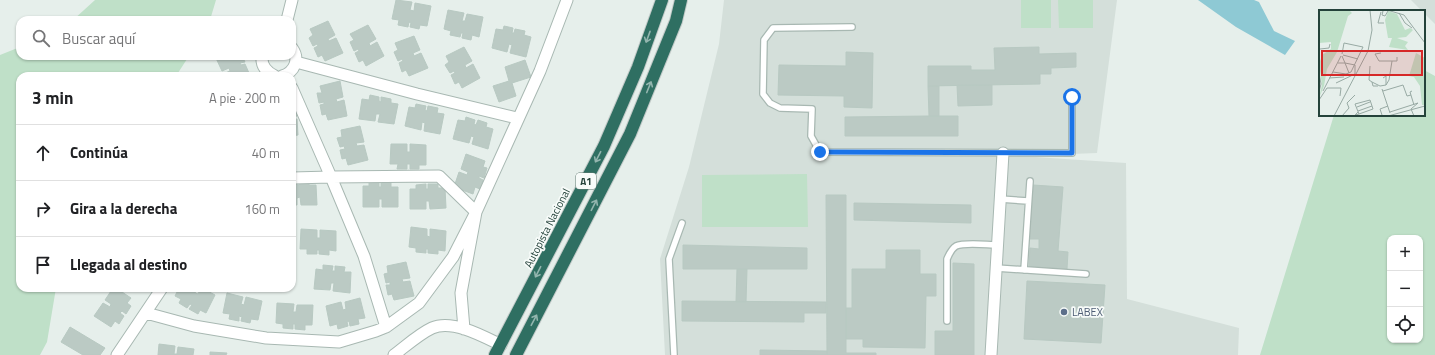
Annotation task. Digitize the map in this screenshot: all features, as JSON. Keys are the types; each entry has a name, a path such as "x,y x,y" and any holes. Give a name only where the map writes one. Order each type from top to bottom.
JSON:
{"highway":[{"name":"Autopista Nacional","path":"498,350 604,146 638,67 662,0"},
{"name":"A1","path":"516,355 630,134 676,21 681,0"}],"street":[{"path":"288,16 292,0"},
{"path":"146,313 194,326 266,338 339,342 386,327 419,303 453,257 476,212 517,118 540,71 567,0"},
{"path":"262,60 266,70 271,72"},
{"path":"291,72 296,62 417,94 517,118"},
{"path":"296,97 364,256 386,327"},
{"path":"991,355 1003,153"},
{"path":"296,178 439,176 476,212"},
{"path":"464,329 461,293 476,212"},
{"path":"117,355 159,292"},
{"path":"394,355 432,328 443,325 478,333 498,350"}],"lane":[{"path":"852,27 773,28 764,40 763,94 770,103 780,108 812,109 811,136 820,152 1072,153 1072,97"},
{"path":"1024,270 1030,182"},
{"path":"1000,199 1028,201"},
{"path":"674,355 669,259 682,223"},
{"path":"947,320 947,259 950,252 955,246 965,244 998,245"},
{"path":"996,268 1086,274"}],"shaded area":[{"path":"724,0 1117,0 1097,153 1020,156 1126,163 1127,299 1239,328 1238,355 665,355 660,259 689,167 719,44"},
{"path":"1411,0 1435,0 1435,24 1425,14 1425,10 1421,10"}],"green space":[{"path":"95,0 216,0 211,16 77,16"},
{"path":"1021,0 1051,0 1051,28 1021,28"},
{"path":"1058,0 1093,0 1093,28 1059,28"},
{"path":"16,49 16,60 186,60 179,72 16,72 16,292 55,292 47,342 40,355 0,355 0,55"},
{"path":"1425,71 1435,76 1435,355 1260,355 1334,116 1425,116"},
{"path":"807,174 808,227 702,227 702,175"}],"water":[{"path":"1198,0 1254,0 1259,2 1274,31 1295,41 1285,55 1236,27"}],"building":[{"path":"396,0 412,2 410,10 414,11 415,3 431,6 427,26 420,25 419,29 410,27 411,23 409,22 408,27 398,25 399,20 392,19"},
{"path":"448,10 464,13 462,21 465,21 467,14 483,17 479,37 472,35 471,40 462,38 463,33 461,33 460,37 450,35 451,31 444,29"},
{"path":"328,21 335,35 328,39 329,41 336,38 343,53 325,61 322,55 318,57 314,48 318,46 317,44 313,46 309,38 313,35 310,29"},
{"path":"368,25 376,39 369,43 370,46 377,42 384,56 366,66 363,60 359,62 355,53 359,51 358,49 354,51 350,42 354,40 350,34"},
{"path":"504,26 513,28 512,33 514,33 515,29 525,31 524,35 531,37 526,57 510,53 512,45 509,44 507,52 492,48 496,29 503,30"},
{"path":"414,36 420,50 413,53 414,56 421,53 428,68 409,76 406,70 402,72 399,63 403,61 402,59 398,61 394,52 398,50 395,43"},
{"path":"464,47 472,61 465,65 466,68 473,64 480,78 462,88 459,82 455,84 451,75 455,73 454,71 450,73 445,65 449,62 446,56"},
{"path":"1039,47 1039,54 1076,53 1076,67 1051,68 1051,74 1040,74 1040,84 928,86 928,66 971,66 971,70 995,70 994,48"},
{"path":"846,52 873,53 872,108 844,107 844,96 778,95 779,65 846,66"},
{"path":"217,60 244,60 245,62 240,63 241,65 245,64 249,72 228,72 230,71 229,68 222,71"},
{"path":"525,60 531,77 512,83 516,96 499,102 493,86 509,81 505,67"},
{"path":"340,81 343,97 336,99 337,102 344,100 347,116 328,120 326,114 322,115 320,105 324,104 324,102 319,103 317,93 322,93 320,86"},
{"path":"957,85 992,85 992,105 958,106"},
{"path":"928,86 939,86 939,116 929,116"},
{"path":"370,95 379,97 379,101 381,102 381,97 391,99 391,103 398,104 394,124 378,122 380,114 376,114 375,121 359,119 362,99 369,100"},
{"path":"416,104 426,106 425,110 427,111 428,106 438,108 437,113 444,114 440,134 424,131 425,123 422,122 421,130 405,126 409,107 415,108"},
{"path":"958,116 958,136 845,136 845,117"},
{"path":"466,117 475,120 474,124 476,125 478,120 487,123 486,127 493,129 488,149 472,144 474,137 471,136 469,143 453,139 458,120 465,121"},
{"path":"296,119 298,135 296,135"},
{"path":"360,126 364,142 356,143 357,146 364,145 368,160 348,165 346,158 342,159 340,150 345,149 344,146 340,147 337,138 342,137 341,130"},
{"path":"391,144 407,144 407,152 410,152 410,144 426,145 426,165 419,165 419,169 410,169 410,164 407,164 407,169 397,169 398,164 390,164"},
{"path":"466,154 485,161 483,167 487,168 484,178 479,176 479,178 483,180 480,189 475,187 473,194 454,187 459,172 467,175 468,172 461,169"},
{"path":"309,180 309,185 316,185 317,205 301,205 300,197 297,198 296,205 296,181 297,185 299,185 299,181"},
{"path":"369,182 379,182 379,187 381,187 381,182 391,182 391,187 398,187 398,207 382,207 382,199 379,199 379,207 363,207 363,186 369,186"},
{"path":"426,184 426,189 428,189 428,184 438,184 438,188 445,188 446,208 430,209 429,201 426,201 426,209 410,209 410,189 416,189 416,185"},
{"path":"1033,185 1063,187 1058,251 1068,252 1067,269 1029,267 1030,248 1039,249 1039,239 1029,239"},
{"path":"826,195 846,195 846,353 876,353 876,355 827,355"},
{"path":"854,203 971,205 971,223 854,220"},
{"path":"411,227 427,229 427,236 430,237 430,229 446,231 445,251 438,250 438,254 428,253 428,249 426,249 426,253 416,252 416,248 409,247"},
{"path":"301,229 317,230 317,238 320,238 320,230 336,231 336,251 329,250 329,255 319,254 319,250 317,250 317,254 307,254 307,249 300,249"},
{"path":"683,245 807,248 807,269 683,269"},
{"path":"886,250 920,250 920,274 936,274 936,296 926,296 925,348 863,347 863,339 846,339 846,308 852,308 852,269 886,269"},
{"path":"406,262 410,278 402,279 403,282 410,281 414,296 394,300 392,294 388,295 386,285 390,285 390,282 386,283 384,274 388,273 387,266"},
{"path":"953,263 974,264 974,355 935,355 935,331 953,331"},
{"path":"323,265 333,266 332,271 335,271 335,266 345,267 344,272 351,272 350,293 333,291 334,283 331,283 330,290 314,289 316,269 323,270"},
{"path":"737,269 747,269 746,302 736,302"},
{"name":"LABEX","path":"1027,281 1105,285 1101,343 1024,339"},
{"path":"110,292 122,292 131,298 127,303 131,306 126,314 122,311 120,313 124,316 119,324 115,321 111,327 94,316 103,303 110,307 111,304 105,300"},
{"path":"177,292 195,292 198,294 199,292 209,292 215,295 206,313 200,310 198,314 189,309 192,305 190,304 187,308 179,303 181,299 175,296"},
{"path":"227,293 243,297 241,304 244,305 246,297 262,301 258,320 251,319 250,323 241,321 242,317 239,316 239,321 229,319 230,314 223,313"},
{"path":"360,298 365,318 358,319 359,324 350,326 349,321 347,322 348,326 338,329 337,324 330,326 326,306 341,302 343,310 346,309 345,302"},
{"path":"682,301 826,302 826,313 804,313 804,322 682,321"},
{"path":"277,303 294,304 293,312 296,312 297,305 313,305 312,325 305,325 305,330 295,329 295,324 293,324 293,329 283,328 283,324 276,323"},
{"path":"70,327 105,348 100,355 83,355 61,342"},
{"path":"159,344 175,346 174,354 177,354 178,347 194,349 193,355 158,355"},
{"path":"760,350 827,351 827,355 760,355"},
{"path":"210,352 227,353 226,355 210,355"}],"place":[{"name":"LABEX","path":"1064,312"}],"route":[{"path":"820,152 1072,153 1072,97"}]}
